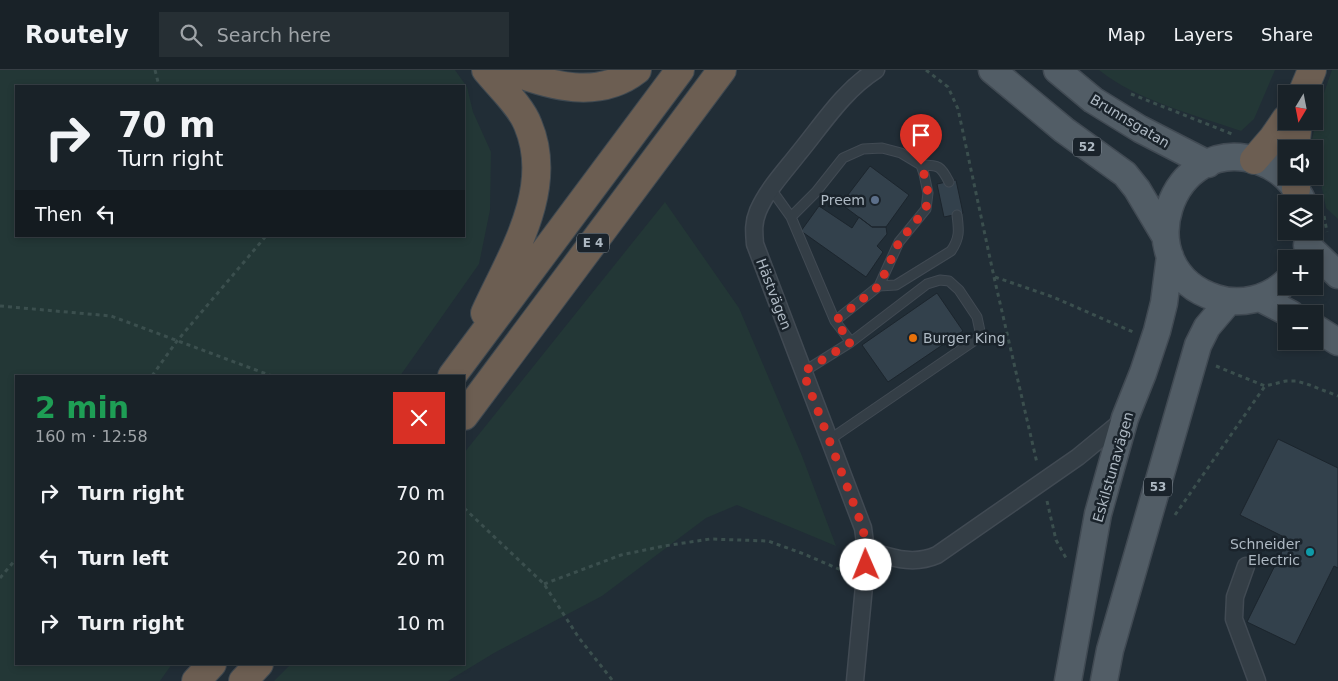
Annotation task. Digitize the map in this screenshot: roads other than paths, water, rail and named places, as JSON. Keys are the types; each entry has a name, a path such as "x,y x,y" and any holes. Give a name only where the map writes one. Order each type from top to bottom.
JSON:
{"highway":[{"path":"456,371 529,216 535,197 537,179 534,145 528,124 516,106 486,70"},
{"path":"509,70 543,82 588,88 608,86 628,77 637,70"},
{"name":"E 4","path":"456,371 680,70"},
{"name":"E 4","path":"465,415 722,70"},
{"path":"1306,85 1312,70"},
{"path":"1260,153 1278,129"},
{"path":"196,681 211,665"},
{"path":"243,681 258,665"}],"main road":[{"name":"52","path":"992,70 1058,125 1125,174 1137,189 1168,246 1180,273 1193,287 1210,297 1229,301 1250,301 1271,293 1278,288"},
{"name":"Brunnsgatan","path":"1057,70 1101,105 1165,143 1208,164"},
{"path":"1208,164 1260,153 1298,190"},
{"name":"Eskilstunavägen","path":"1068,681 1098,514 1125,418 1158,331 1164,303 1168,246 1167,212 1177,190 1194,172 1208,164"},
{"path":"1306,245 1338,274"},
{"path":"1260,298 1278,307"},
{"name":"53","path":"1104,681 1110,650 1198,345 1207,327 1229,301"},
{"path":"1323,333 1338,342"}],"street":[{"name":"Hästvägen","path":"855,681 865,580 866,550 863,528 755,244 753,226 758,210 771,189 846,94 863,78 876,70"},
{"path":"866,550 909,560 925,560 937,555 1078,457 1125,418"},
{"path":"1246,566 1235,597 1234,619 1257,681"}],"lane":[{"path":"791,217 816,192 843,158 863,148 882,148 901,153 921,165 935,165 943,170 949,182"},
{"path":"835,321 879,286 899,242 926,209 928,193 921,165"},
{"path":"771,189 791,217 835,321 851,342"},
{"path":"879,286 896,285 951,251 960,234 957,215"},
{"path":"803,372 851,342 927,284 940,280 949,281 959,290 977,317 981,336 829,440"}],"place":[{"name":"Preem","path":"875,200"},
{"name":"Burger King","path":"913,338"},
{"name":"Schneider Electric","path":"1310,552"}]}
